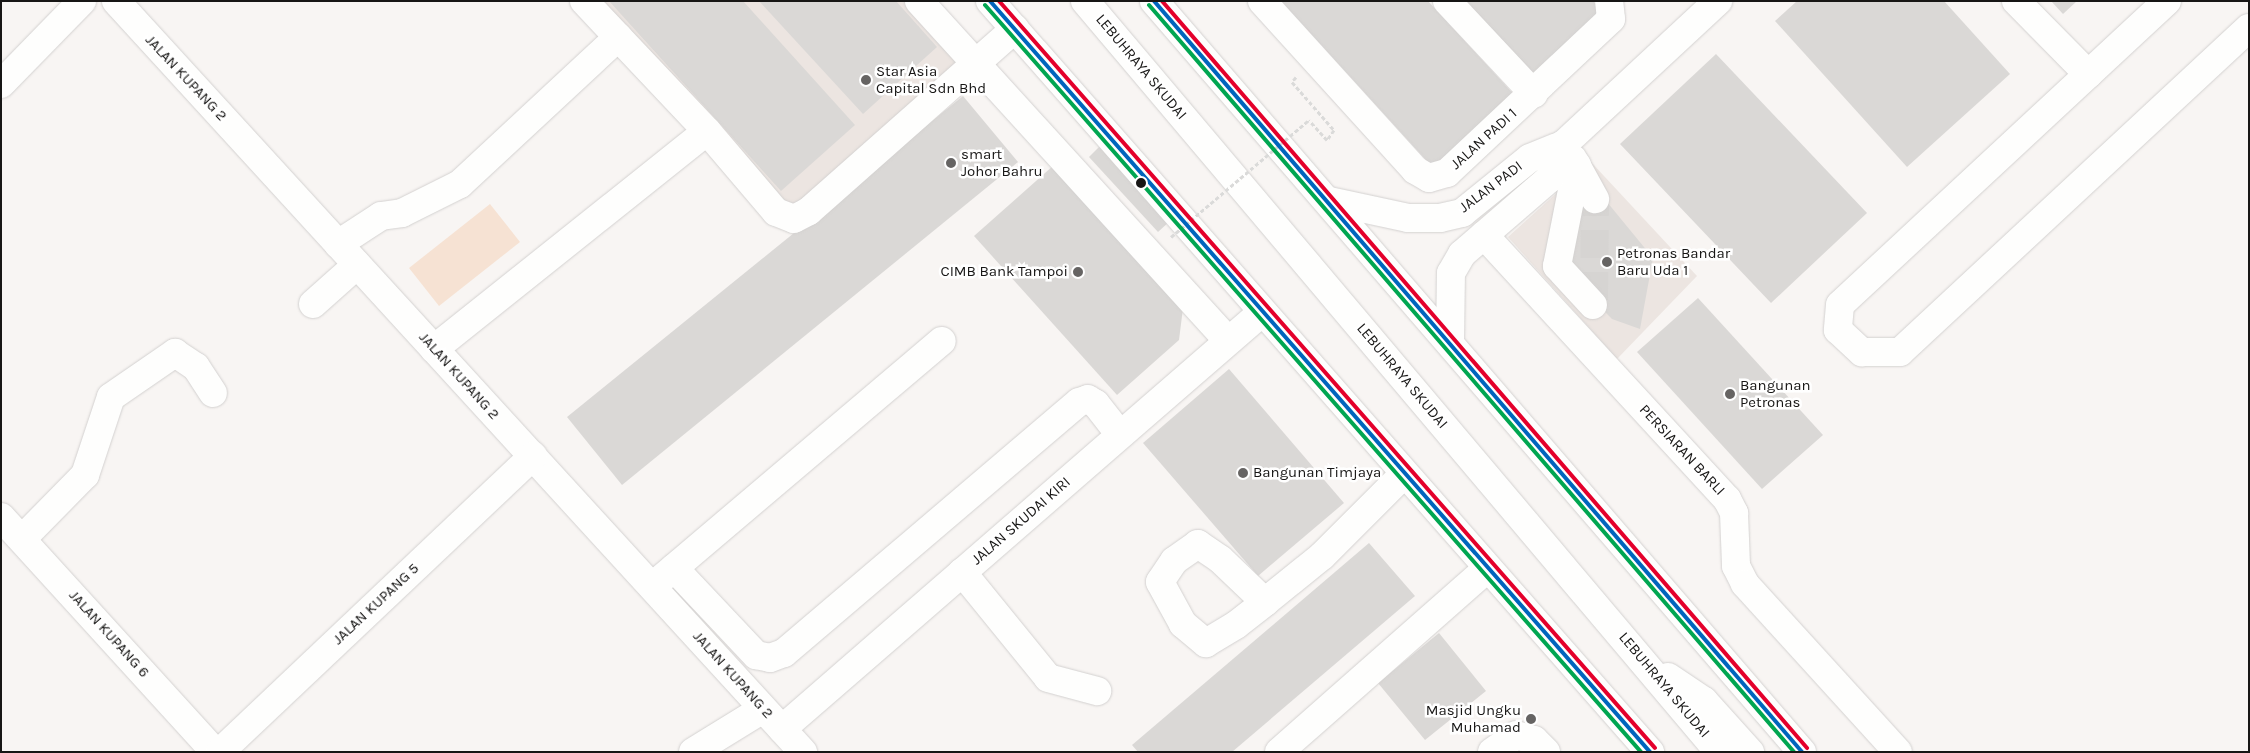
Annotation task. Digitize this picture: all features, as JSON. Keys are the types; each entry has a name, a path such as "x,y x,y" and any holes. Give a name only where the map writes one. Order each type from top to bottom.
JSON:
{"main road":[{"path":"1,84 82,1"},
{"name":"JALAN KUPANG 2","path":"116,1 803,752"},
{"path":"584,1 707,131 776,212 794,219 809,211 974,63 1015,29"},
{"path":"919,1 1228,341"},
{"path":"990,1 1261,313 1648,751"},
{"name":"LEBUHRAYA SKUDAI","path":"1085,1 1719,752"},
{"path":"1154,1 1329,200 1802,752"},
{"name":"JALAN PADI 1","path":"1262,1 1415,170 1429,178 1447,173 1534,94 1611,19 1609,1"},
{"path":"1447,1 1534,94"},
{"path":"2016,1 2088,74"},
{"path":"2167,1 1840,305 1838,330 1862,352 1900,352 2249,28"},
{"name":"JALAN PADI","path":"1450,342 1452,273 1462,254 1549,179 1702,6"},
{"path":"338,244 381,216 402,213 460,184 618,37"},
{"path":"434,349 707,131"},
{"path":"1570,155 1595,199"},
{"path":"1570,155 1556,266 1593,302 1575,333"},
{"name":"JALAN PADI","path":"1329,200 1408,218 1440,218 1462,213 1530,158 1570,155"},
{"name":"PERSIARAN BARLI","path":"1484,235 1727,499 1734,512 1736,566 1745,584 1898,752"},
{"path":"313,304 357,265"},
{"name":"JALAN SKUDAI KIRI","path":"782,729 1261,313"},
{"path":"652,587 942,341"},
{"path":"22,539 84,475 111,397 175,353 196,367 213,393"},
{"path":"674,568 756,655 770,658 784,653 1079,402 1088,399 1096,404 1120,434"},
{"name":"JALAN KUPANG 5","path":"220,752 533,456"},
{"path":"1265,602 1322,556 1404,474"},
{"name":"JALAN KUPANG 6","path":"1,517 215,752"},
{"path":"1279,752 1488,568"},
{"path":"962,572 1048,678 1097,690"},
{"path":"1644,661 1704,701 1750,752"},
{"path":"693,752 763,709"},
{"path":"1492,752 1516,735 1534,740 1546,752"}],"path":[{"path":"1171,237 1309,120 1327,140 1334,130 1292,82"}],"shaded area":[{"path":"594,1 931,1 975,52 793,211"},
{"path":"1591,162 1697,276 1617,359 1508,237"},
{"path":"490,204 520,242 439,306 409,268"}],"building":[{"path":"609,1 743,1 855,125 781,191"},
{"name":"Star Asia Capital Sdn Bhd","path":"759,1 896,1 937,47 863,114"},
{"path":"1281,1 1428,1 1518,99 1437,172"},
{"path":"1456,1 1593,1 1609,19 1536,87"},
{"path":"1797,1 1944,1 2010,74 1907,167 1775,21"},
{"path":"2051,1 2077,1 2063,14"},
{"path":"1716,54 1867,213 1771,303 1620,144"},
{"path":"963,96 1018,162 622,485 567,417"},
{"path":"1100,146 1170,221 1158,232 1089,157"},
{"name":"CIMB Bank Tampoi","path":"1054,165 1183,308 1179,340 1117,395 974,236"},
{"name":"Petronas Bandar Baru Uda 1","path":"1577,195 1607,202 1653,258 1640,329 1612,319 1560,266"},
{"name":"Bangunan Petronas","path":"1698,298 1823,435 1762,489 1637,352"},
{"name":"Bangunan Timjaya","path":"1229,369 1344,503 1258,576 1143,443"},
{"path":"1369,543 1415,596 1232,752 1138,752 1132,745"},
{"path":"1439,633 1486,691 1425,740 1378,683"}],"tunnel":[{"path":"1594,300 1595,199"}],"transit line":[{"path":"990,1 1650,752"},
{"path":"999,1 1655,748"},
{"path":"1154,1 1802,752"},
{"path":"1162,1 1807,748"},
{"path":"985,5 1641,752"},
{"path":"1149,5 1794,752"}],"place":[{"name":"Star Asia Capital Sdn Bhd","path":"866,80"},
{"name":"smart Johor Bahru","path":"951,163"},
{"name":"Petronas Bandar Baru Uda 1","path":"1607,262"},
{"name":"CIMB Bank Tampoi","path":"1078,272"},
{"name":"Bangunan Petronas","path":"1730,394"},
{"name":"Bangunan Timjaya","path":"1243,473"},
{"name":"Masjid Ungku Muhamad","path":"1531,719"}]}
